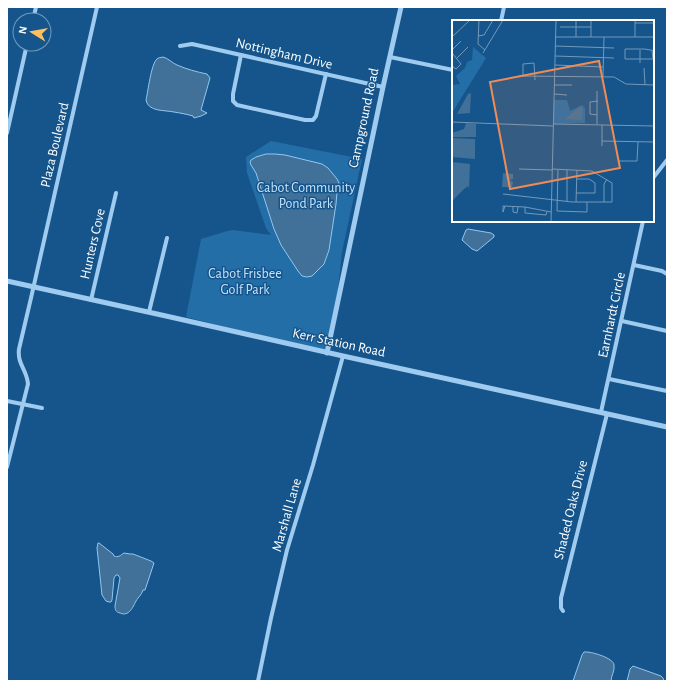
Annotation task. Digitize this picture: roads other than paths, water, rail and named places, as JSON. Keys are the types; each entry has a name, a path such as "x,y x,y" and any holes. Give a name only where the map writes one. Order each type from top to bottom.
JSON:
{"street":[{"name":"Plaza Boulevard","path":"7,466 28,384 27,377 18,355 97,7"},
{"name":"Campground Road","path":"327,353 401,7"},
{"path":"501,20 504,7"},
{"name":"Nottingham Drive","path":"180,46 192,44 383,87"},
{"path":"7,133 25,52"},
{"path":"242,55 233,94 233,101 237,105 305,120 313,120 316,116 326,74"},
{"path":"390,57 452,70"},
{"path":"654,177 667,160"},
{"name":"Hunters Cove","path":"91,300 116,194"},
{"name":"Earnhardt Circle","path":"601,412 643,222"},
{"path":"149,312 166,238"},
{"path":"634,265 662,271 667,274"},
{"name":"Kerr Station Road","path":"7,281 667,427"},
{"path":"622,321 667,331"},
{"name":"Marshall Lane","path":"258,681 287,550 313,465 343,356"},
{"path":"609,379 667,392"},
{"path":"7,401 42,408"},
{"name":"Shaded Oaks Drive","path":"563,611 561,608 561,598 607,414"}],"park label":[{"name":"Cabot Community Pond Park","path":"306,196"},
{"name":"Cabot Frisbee Golf Park","path":"245,282"}]}
